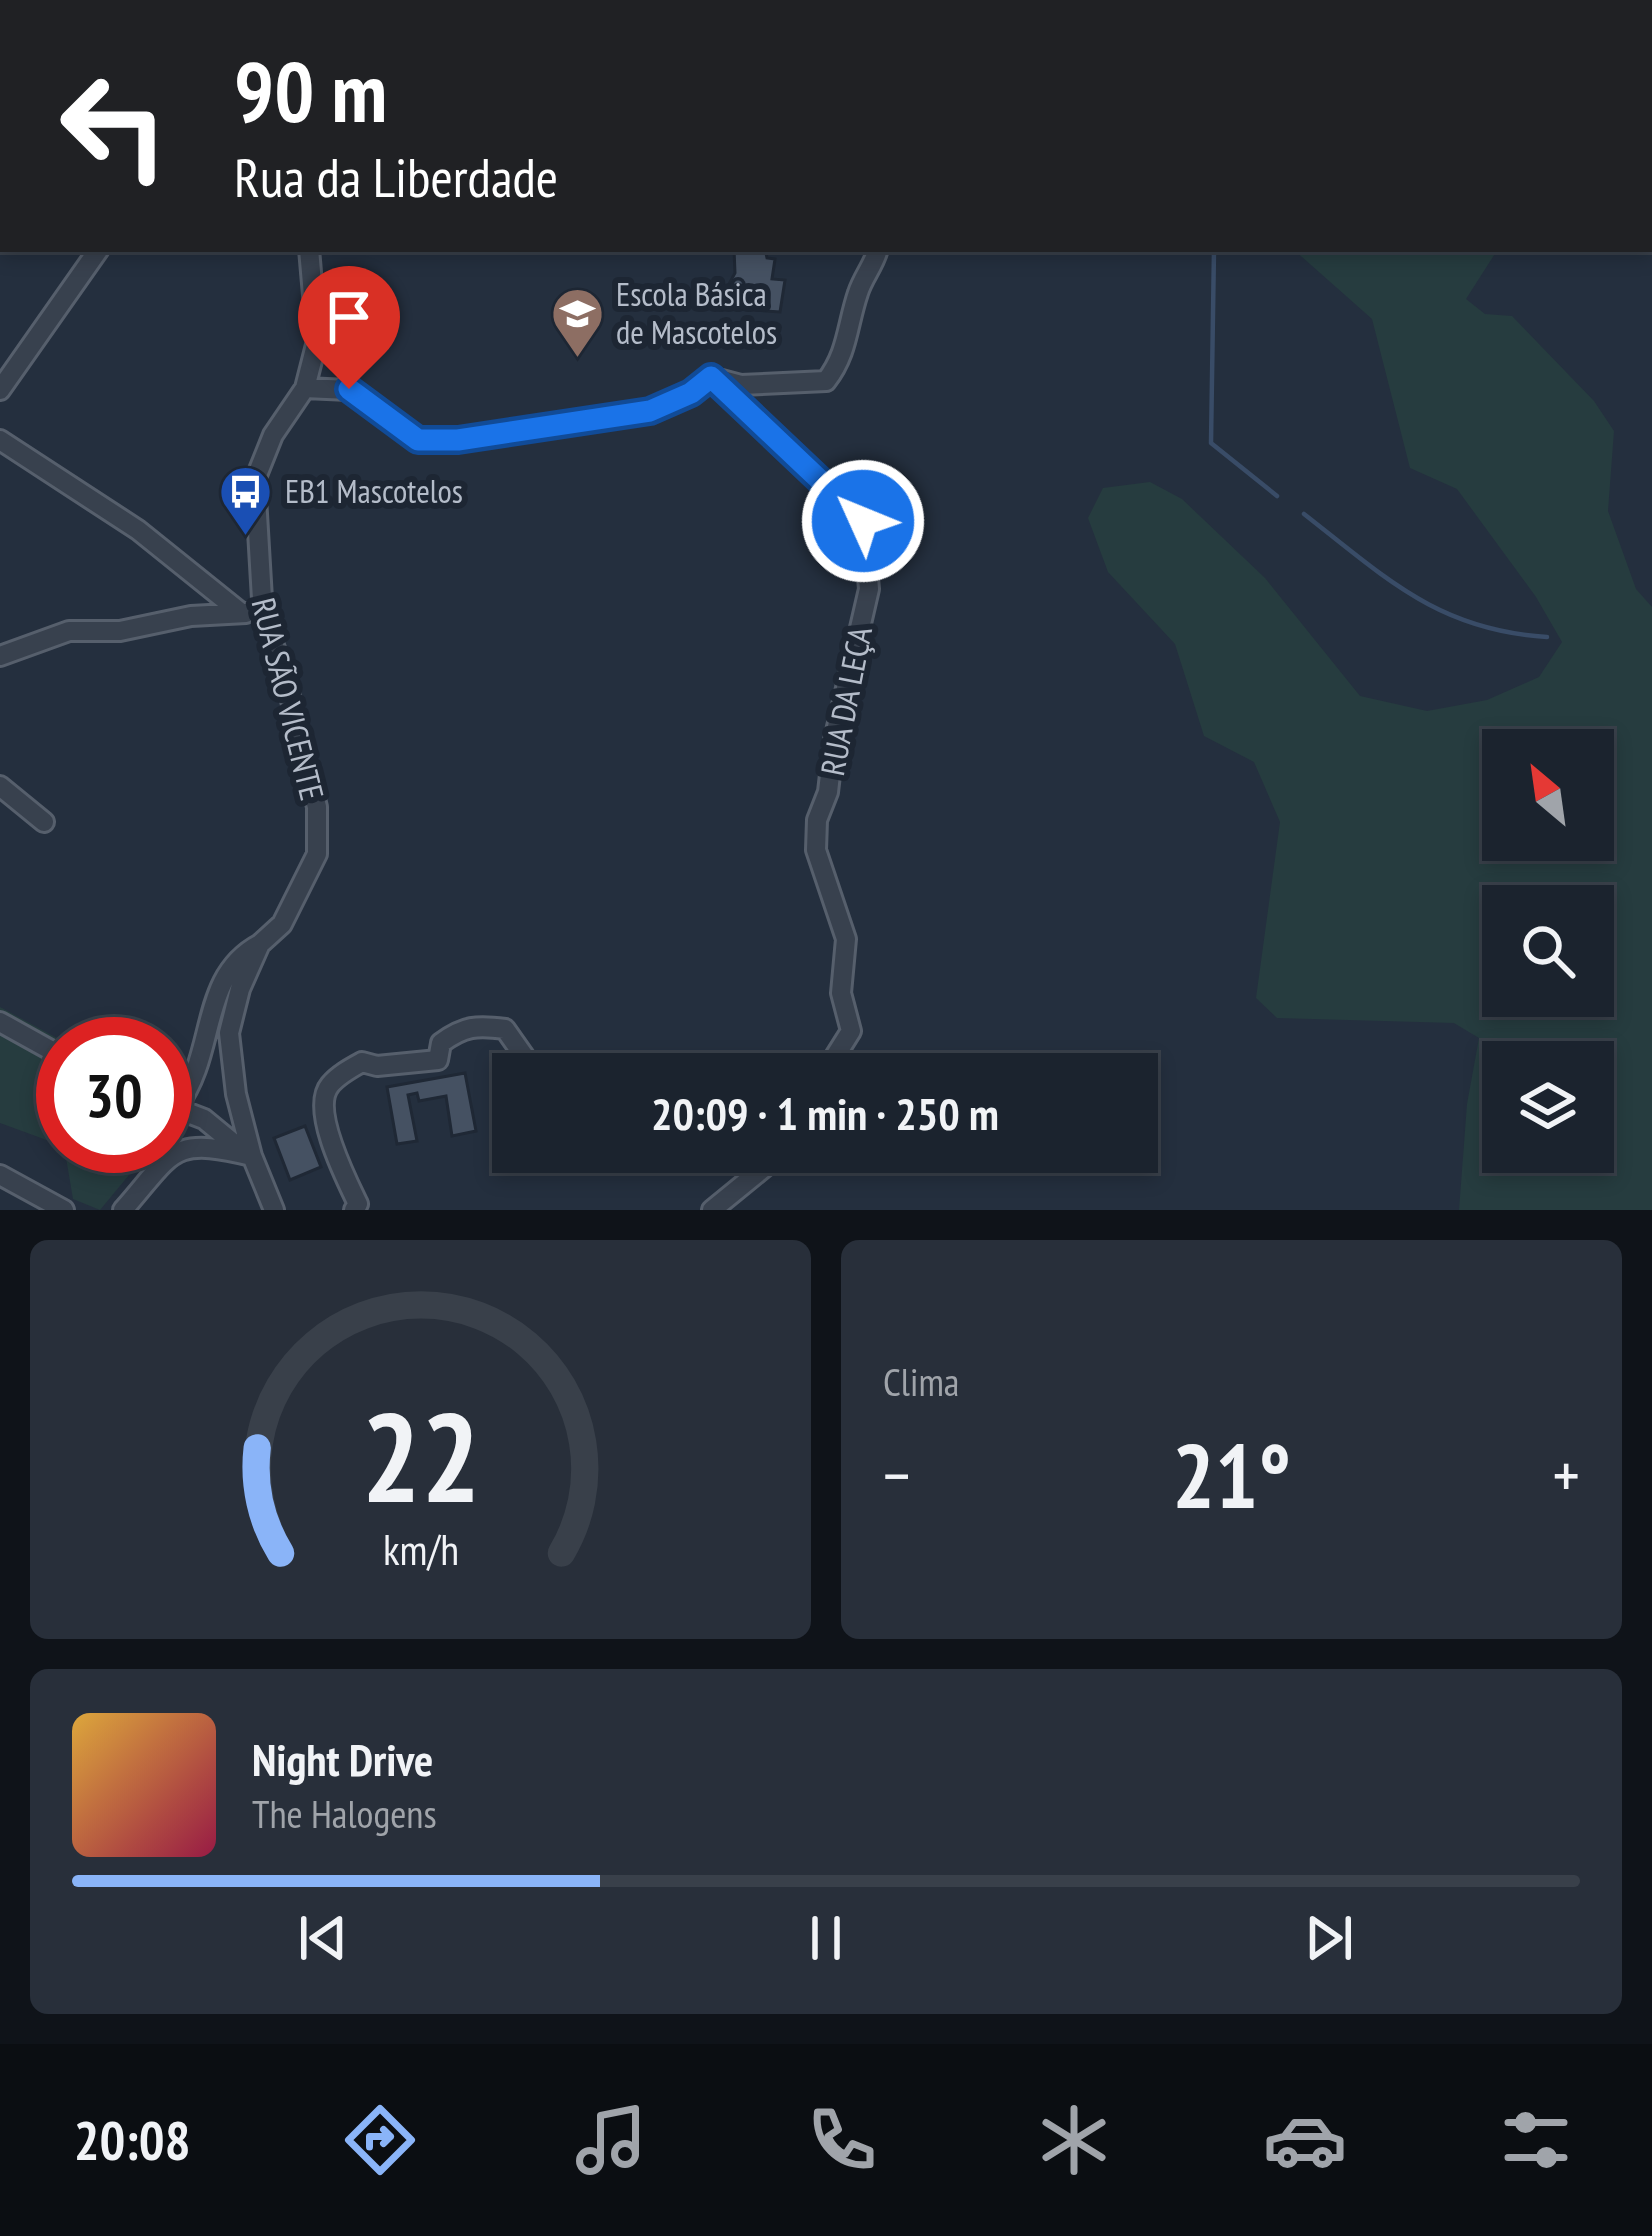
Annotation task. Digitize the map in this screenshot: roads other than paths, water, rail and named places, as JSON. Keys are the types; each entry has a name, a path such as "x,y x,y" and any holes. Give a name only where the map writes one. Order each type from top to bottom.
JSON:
{"street":[{"path":"0,390 97,252"},
{"path":"309,252 317,341 305,388 349,389 418,440 458,440 650,411 691,393 711,377 741,385 826,381 838,366 858,294 877,252"},
{"name":"RUA DA LEÇA","path":"711,377 863,521 869,589 834,740 828,791 817,820 816,850 846,939 841,993 851,1031 837,1053"},
{"name":"RUA SÃO VICENTE","path":"274,1210 252,1156 236,1094 229,1033 240,989 260,944 282,924 317,854 316,807 285,676 263,616 256,480 272,435 305,388"},
{"path":"0,440 138,530 240,612"},
{"path":"0,655 69,631 120,631 190,616 240,612 263,616"},
{"path":"0,786 44,822"},
{"path":"192,1076 203,1061 222,982 239,955 260,944"},
{"path":"0,1022 36,1042"},
{"path":"354,1210 358,1204 332,1143 322,1102 327,1087 362,1062 377,1066 438,1060 441,1043 462,1028 505,1029 522,1053"},
{"path":"192,1114 252,1156"},
{"path":"123,1210 174,1152 212,1146 252,1156"},
{"path":"712,1210 757,1173"},
{"path":"0,1175 64,1210"}],"waterway":[{"path":"1214,252 1211,443 1277,496"},
{"path":"1304,514 1388,579 1444,612 1475,624 1547,637"}],"place":[{"name":"Escola Básica de Mascotelos","path":"577,359"},
{"name":"EB1 Mascotelos","path":"246,537"}]}
